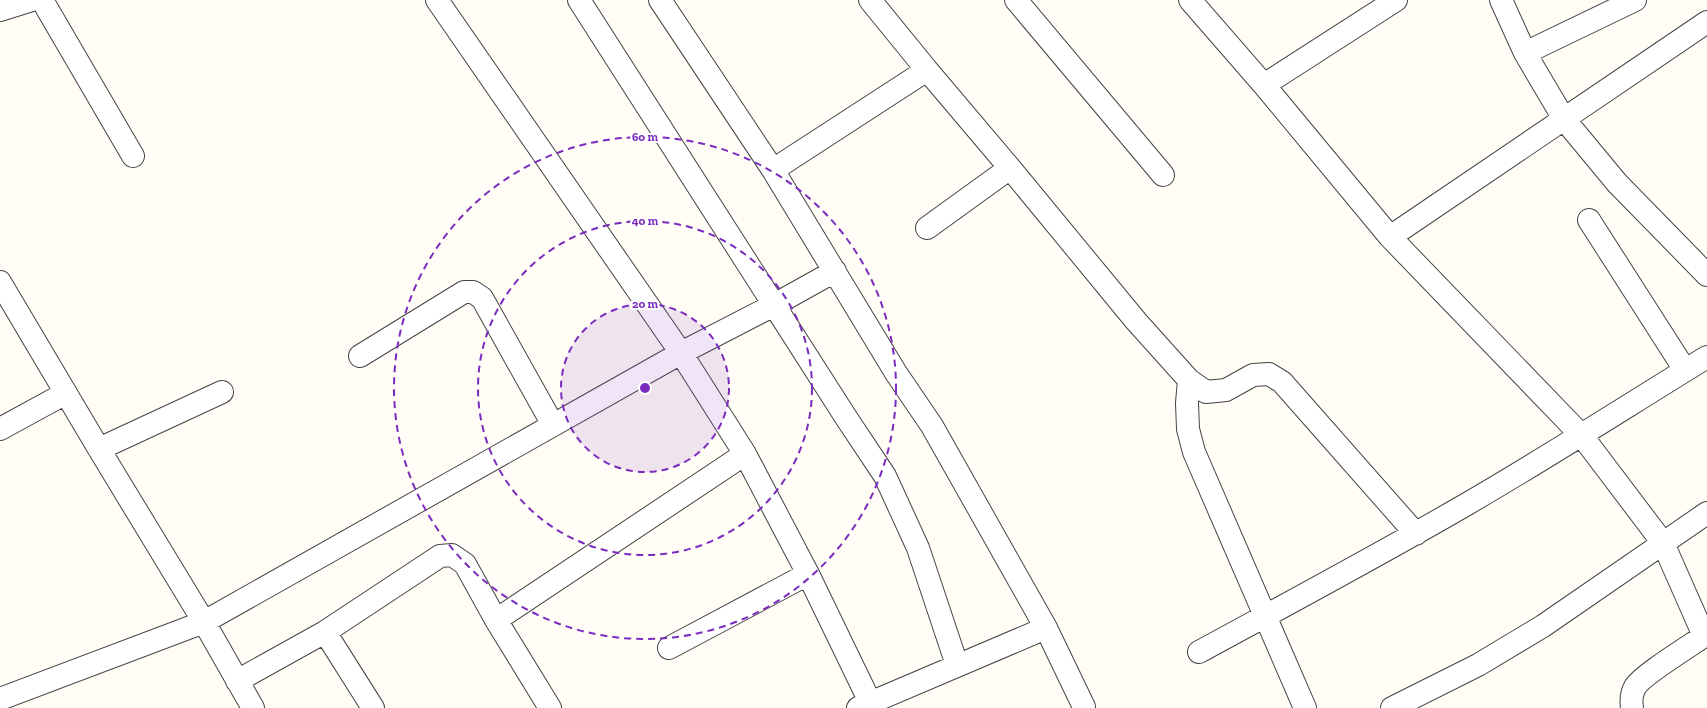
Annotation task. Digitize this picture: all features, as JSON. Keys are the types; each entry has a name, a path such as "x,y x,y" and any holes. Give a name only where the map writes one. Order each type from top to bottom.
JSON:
{"street":[{"path":"0,10 32,0"},
{"path":"42,0 133,156"},
{"path":"437,0 681,353 745,454 808,574 863,705 1046,628"},
{"path":"579,0 885,476 918,548 957,665"},
{"path":"660,0 774,170 896,373 932,426 1046,628 1084,707"},
{"path":"870,0 1136,321 1189,380 1206,392 1226,390 1253,375 1269,374 1282,382 1416,534"},
{"path":"1016,0 1163,175"},
{"path":"1190,0 1264,85 1390,237 1582,436 1663,543 1705,635 1645,677 1635,686 1631,697 1632,708"},
{"path":"1264,85 1396,0"},
{"path":"1501,0 1525,53 1564,119 1617,183 1707,275"},
{"path":"1525,53 1635,0"},
{"path":"1390,237 1707,22"},
{"path":"774,170 927,70"},
{"path":"927,228 1010,168"},
{"path":"1589,220 1685,370"},
{"path":"0,699 204,622 681,353 774,305 835,271"},
{"path":"0,282 6,307 66,393 204,622 253,708"},
{"path":"360,356 464,292 473,292 482,298 553,425"},
{"path":"1199,652 1416,534 1582,436 1707,357"},
{"path":"1189,380 1187,403 1188,429 1194,452 1305,708"},
{"path":"99,449 222,392"},
{"path":"0,429 66,393"},
{"path":"496,620 745,454"},
{"path":"1392,708 1478,665 1543,626 1707,513"},
{"path":"238,681 325,632 440,556 452,555 465,564 496,620 550,708"},
{"path":"670,648 808,574"},
{"path":"325,632 373,708"}]}
